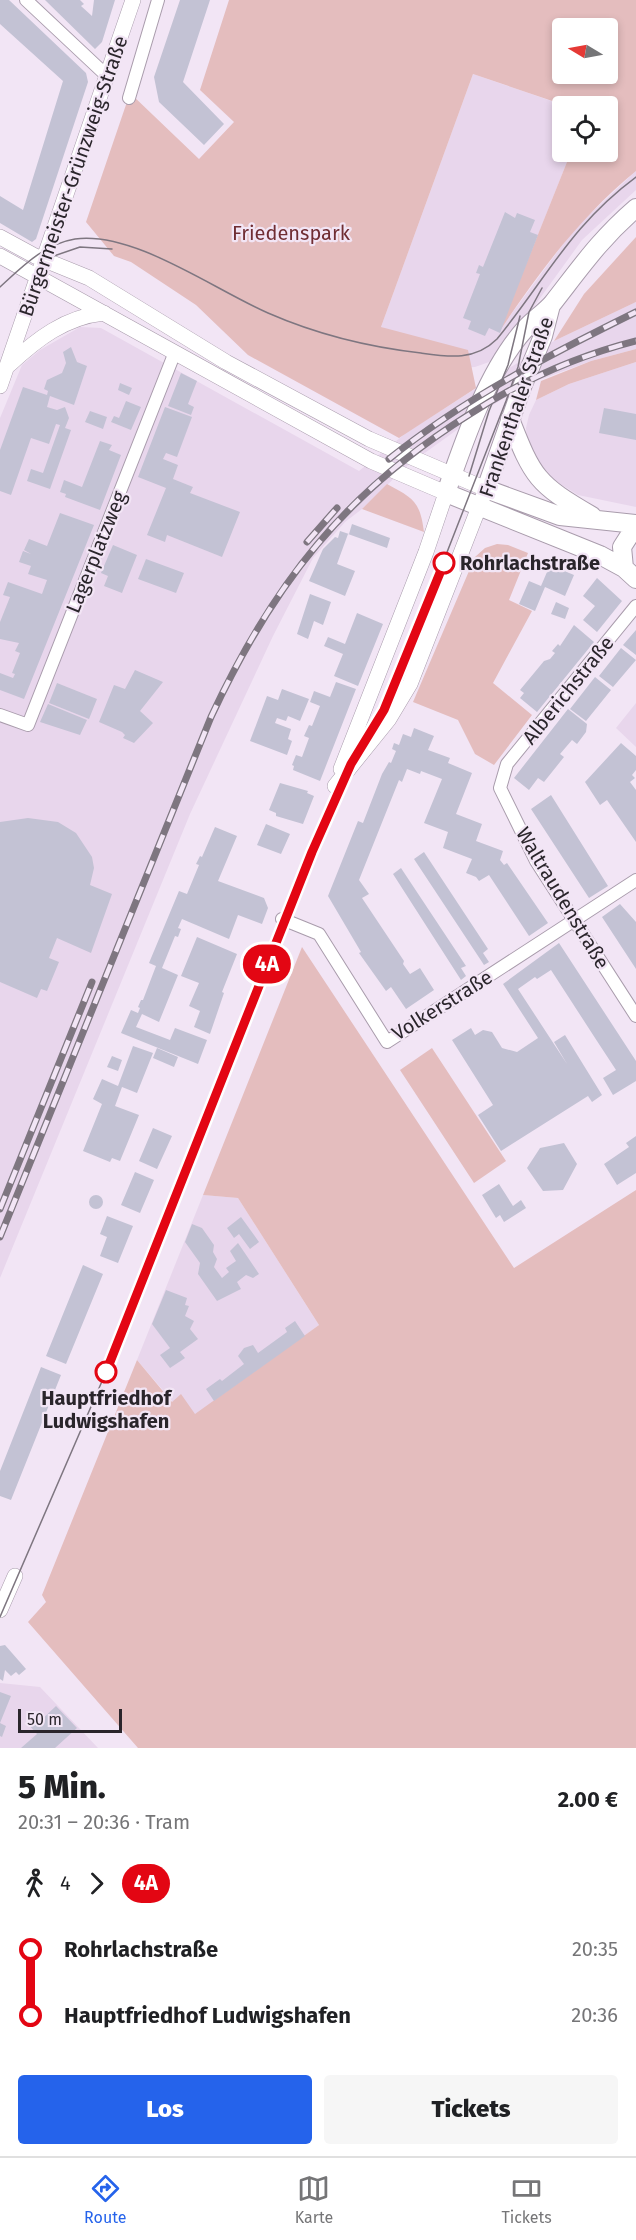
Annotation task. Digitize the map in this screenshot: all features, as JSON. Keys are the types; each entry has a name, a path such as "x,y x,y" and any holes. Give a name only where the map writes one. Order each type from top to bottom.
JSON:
{"main road":[{"path":"551,305 579,266 636,207"},
{"name":"Frankenthaler Straße","path":"486,489 510,419 543,336 551,305"},
{"name":"Frankenthaler Straße","path":"446,493 485,394 525,329 551,305"},
{"path":"510,419 527,464 534,475 560,497 599,519"},
{"path":"486,489 539,510 561,516 636,525 622,547 630,574"},
{"path":"446,493 600,555 630,574"}],"street":[{"path":"26,0 106,76"},
{"name":"Bürgermeister-Grünzweig-Straße","path":"0,386 133,0"},
{"name":"Bürgermeister-Grünzweig-Straße","path":"129,98 159,0"},
{"path":"0,237 44,260 88,278 226,362 369,439 486,489"},
{"path":"0,256 371,461 446,493"},
{"path":"6,367 36,341 66,322 84,315 104,313"},
{"name":"Lagerplatzweg","path":"0,715 28,725 175,352"},
{"name":"Frankenthaler Straße","path":"446,493 426,552 335,786 389,719 410,684 486,489"},
{"name":"Alberichstraße","path":"502,776 507,764 636,606"},
{"name":"Waltraudenstraße","path":"502,776 500,788 536,861 636,1016"},
{"name":"Volkerstraße","path":"282,919 319,934 387,1042 636,880"},
{"path":"0,1610 15,1576"}],"shaded area":[{"path":"473,74 552,101 552,162 567,162 501,328 575,228 636,171 636,190 582,240 492,361 475,367 450,368 381,327"},
{"path":"636,302 636,349 591,361 528,384 486,409 408,465 345,522 313,558 273,636 190,814 0,1278 0,418 22,365 40,350 80,327 101,328 359,471 406,433 481,385 554,341"},
{"path":"636,362 636,507 578,495 551,478 536,462 527,442 526,428 529,415 536,400 569,384"},
{"path":"636,703 636,747 616,728"},
{"path":"203,1195 238,1198 319,1325 195,1415 173,1402 137,1360"},
{"path":"0,1683 40,1687 98,1748 0,1748"}],"green space":[{"name":"Friedenspark","path":"229,0 636,0 636,171 579,226 529,288 499,332 567,162 618,162 618,96 552,96 552,101 473,74 381,327 468,350 476,388 399,438 248,355 196,305 131,262 114,256 86,222 130,93 199,159 234,122 200,90"},
{"path":"636,237 636,302 554,341 584,294"},
{"path":"636,349 636,362 569,384 536,400 541,381 591,361"},
{"path":"387,484 414,502 420,513 424,532 362,509"},
{"path":"497,544 508,545 528,553 509,600 532,611 493,683 532,715 494,765 475,754 458,720 413,702 475,557 485,548"},
{"name":"Hauptfriedhof Ludwigshafen","path":"302,947 514,1268 636,1190 636,1748 138,1748 28,1622 46,1602 42,1595 137,1360 172,1402 181,1394 195,1414 319,1325 238,1198 203,1195"},
{"path":"432,1048 506,1161 474,1183 400,1070"}],"building":[{"path":"0,0 9,0 86,73 88,82 36,239 32,242 0,223 0,196 23,210 63,81 0,24"},
{"path":"45,0 80,0 84,4 81,6 92,16 94,0 115,0 102,42 95,49"},
{"path":"180,0 210,0 183,82 224,124 204,145 159,102 154,77"},
{"path":"505,212 515,218 517,213 535,220 530,232 538,235 500,333 489,328 485,336 468,329 471,321 463,318 480,274 476,273 479,265 483,267"},
{"path":"71,347 77,362 87,366 74,405 50,396 47,407 57,410 65,407 69,418 65,428 71,430 50,489 27,481 31,469 43,473 60,425 56,424 49,444 31,438 11,495 0,491 0,450 23,387 47,395 48,391 44,389 47,380 62,373 66,363 63,352"},
{"path":"181,373 197,381 188,404 194,407 191,415 168,406"},
{"path":"120,383 132,388 129,395 118,390"},
{"path":"126,401 141,407 131,430 111,422 114,416 119,418"},
{"path":"165,407 192,417 177,457 166,453 163,459 178,465 173,479 193,487 190,493 240,512 222,557 167,535 165,542 147,535 166,488 138,477"},
{"path":"604,408 636,414 636,440 599,433"},
{"path":"90,411 107,417 103,429 85,422"},
{"path":"100,441 112,445 109,450 121,455 100,510 65,497 66,494 60,492 64,480 82,487"},
{"path":"60,513 94,525 24,699 0,690 0,673 13,678 15,674 12,673 20,653 15,651 19,643 0,639 0,622 10,597 3,595 8,582 42,594 47,580 28,574 31,566 19,562 23,551 31,554 24,550 29,539 47,546"},
{"path":"352,524 390,538 387,548 348,534 337,564 355,571 345,596 309,581 323,549 335,537 338,538 340,531 349,534"},
{"path":"113,545 137,555 122,593 104,586 108,576 101,573"},
{"path":"146,559 184,573 176,593 138,579"},
{"path":"550,565 574,575 565,596 545,587 535,611 519,604 529,581 541,586"},
{"path":"597,578 622,601 597,632 583,620 595,606 583,596"},
{"path":"310,594 331,602 323,625 314,621 308,639 297,634"},
{"path":"556,602 569,608 565,619 551,614"},
{"path":"357,613 383,624 358,686 334,676 343,654 324,646 328,637 345,644"},
{"path":"574,625 594,642 537,712 520,698 524,693 520,690 544,661 550,659 555,653 552,651 558,644 560,646"},
{"path":"636,630 636,655 623,645"},
{"path":"621,648 636,660 613,687 599,676"},
{"path":"135,670 163,682 140,711 153,723 134,743 123,738 125,735 122,732 99,722 114,685 125,689"},
{"path":"595,677 611,690 586,721 570,709"},
{"path":"336,682 356,689 320,781 293,770 292,765 296,755 302,757 309,738 304,736 309,725 312,726 320,706 310,702 314,691 330,697"},
{"path":"57,683 97,699 89,719 49,703"},
{"path":"282,689 309,699 300,721 288,716 286,721 277,718 275,723 291,729 288,739 292,741 287,755 250,741 267,696 278,700"},
{"path":"48,704 87,720 80,735 40,722"},
{"path":"568,709 587,724 586,732 577,744 572,740 560,754 564,757 544,782 538,778 529,790 514,778"},
{"path":"414,728 434,736 428,750 450,758 448,763 472,773 456,814 482,824 476,841 503,851 500,860 504,865 507,863 548,923 529,936 489,875 479,881 476,877 466,873 472,859 443,848 448,832 424,823 442,779 421,771 420,774 407,769 402,782 399,780 359,880 369,894 362,898 404,961 403,964 410,974 420,968 434,990 406,1009 391,987 386,991 359,953 361,952 328,896 358,821 363,823 382,774 389,762 391,763 396,751 392,749 394,743 399,745 403,734 411,737"},
{"path":"621,743 636,756 636,770 632,775 635,778 630,782 636,790 636,842 607,800 600,805 585,782"},
{"path":"280,783 308,791 307,793 314,796 303,824 276,816 276,813 269,810"},
{"path":"551,795 608,886 589,898 531,809"},
{"path":"28,818 58,822 76,833 92,857 94,868 90,885 112,894 91,953 57,938 49,958 59,962 47,991 41,989 37,998 0,982 0,822"},
{"path":"266,824 290,834 281,854 257,845"},
{"path":"215,827 237,836 218,881 264,898 268,908 262,924 238,915 229,939 182,919 178,928 181,929 178,937 175,936 162,968 178,975 159,1022 142,1014 136,1027 170,1040 175,1028 207,1040 198,1064 121,1033 131,1010 138,1013 140,1008 138,1007 156,966 149,963 179,891 187,894 199,865 196,864 200,856 202,857"},
{"path":"424,852 488,949 483,953 489,962 484,965 414,859"},
{"path":"401,868 466,966 461,968 466,976 461,980 393,874"},
{"path":"620,904 636,922 636,969 602,917"},
{"path":"197,937 237,954 222,992 224,993 210,1034 194,1027 200,1011 189,1006 199,983 181,976"},
{"path":"559,943 636,1061 636,1081 613,1095 603,1078 616,1070 551,970 537,979 535,977 518,989 567,1064 554,1042 565,1035 602,1095 592,1102 588,1096 501,1151 478,1115 493,1105 452,1040 471,1028 475,1035 483,1030 492,1032 502,1048 517,1052 538,1038 503,984"},
{"path":"133,1046 153,1053 137,1093 122,1087 115,1106 139,1115 120,1161 112,1158 110,1162 83,1151 102,1104 93,1099 102,1079 118,1086"},
{"path":"157,1048 178,1057 174,1067 153,1058"},
{"path":"112,1056 122,1060 118,1071 107,1067"},
{"path":"153,1128 172,1136 157,1169 139,1161"},
{"path":"636,1136 636,1173 617,1185 604,1164 629,1147 626,1143"},
{"path":"564,1143 577,1164 563,1190 543,1191 527,1168 540,1148"},
{"path":"135,1172 154,1180 140,1213 121,1205"},
{"path":"499,1184 513,1206 521,1200 526,1208 504,1222 500,1215 496,1218 482,1195"},
{"path":"96,1195 101,1197 103,1202 101,1207 96,1209 91,1207 89,1202 91,1197"},
{"path":"107,1216 133,1226 118,1263 100,1256 107,1237 100,1234"},
{"path":"241,1217 259,1242 250,1249 239,1234 234,1238 227,1228"},
{"path":"192,1224 202,1228 214,1245 213,1252 217,1259 214,1267 222,1278 229,1272 226,1268 236,1261 230,1251 238,1243 259,1274 253,1278 246,1275 237,1282 241,1289 217,1301 198,1274 200,1263 185,1242"},
{"path":"83,1265 103,1274 66,1364 46,1356"},
{"path":"166,1290 187,1298 185,1305 189,1306 185,1316 194,1321 190,1329 198,1339 180,1352 185,1358 170,1368 160,1355 170,1348 152,1324"},
{"path":"295,1321 305,1336 214,1401 206,1389 220,1379 222,1381 244,1364 238,1356 244,1348 253,1345 258,1353 287,1332 285,1328"},
{"path":"41,1367 61,1375 11,1500 0,1496 0,1471"},
{"path":"5,1645 26,1669 19,1675 16,1672 11,1676 5,1670 3,1681 0,1679 0,1646"},
{"path":"0,1692 11,1696 0,1723"},
{"path":"56,1706 77,1728 55,1748 21,1748 37,1734 28,1724 33,1719 37,1724"},
{"path":"0,1723 6,1726 2,1737 0,1736"}],"tram line":[{"path":"0,287 34,257 53,246 75,239 98,239 122,244 173,264 246,303 286,321 362,343 431,354 461,356 480,351 497,339 576,234 613,195 636,177"},
{"path":"48,258 80,247 112,249"},
{"path":"0,1617 106,1372 339,788 384,710 396,683 506,401 518,367 529,312 542,288"},
{"path":"469,476 489,411 508,365 520,316"},
{"name":"4A","path":"106,1372 312,852 351,764 384,710 444,563"}],"railway":[{"path":"389,459 447,416 508,379 636,312"},
{"path":"0,1237 211,717 235,669 287,583 349,509 426,444 489,402 529,380 592,354 636,341"},
{"path":"307,542 337,508"},
{"path":"0,1209 92,982"}],"place":[{"name":"Rohrlachstraße","path":"444,563"},
{"name":"Hauptfriedhof Ludwigshafen","path":"106,1372"}]}
